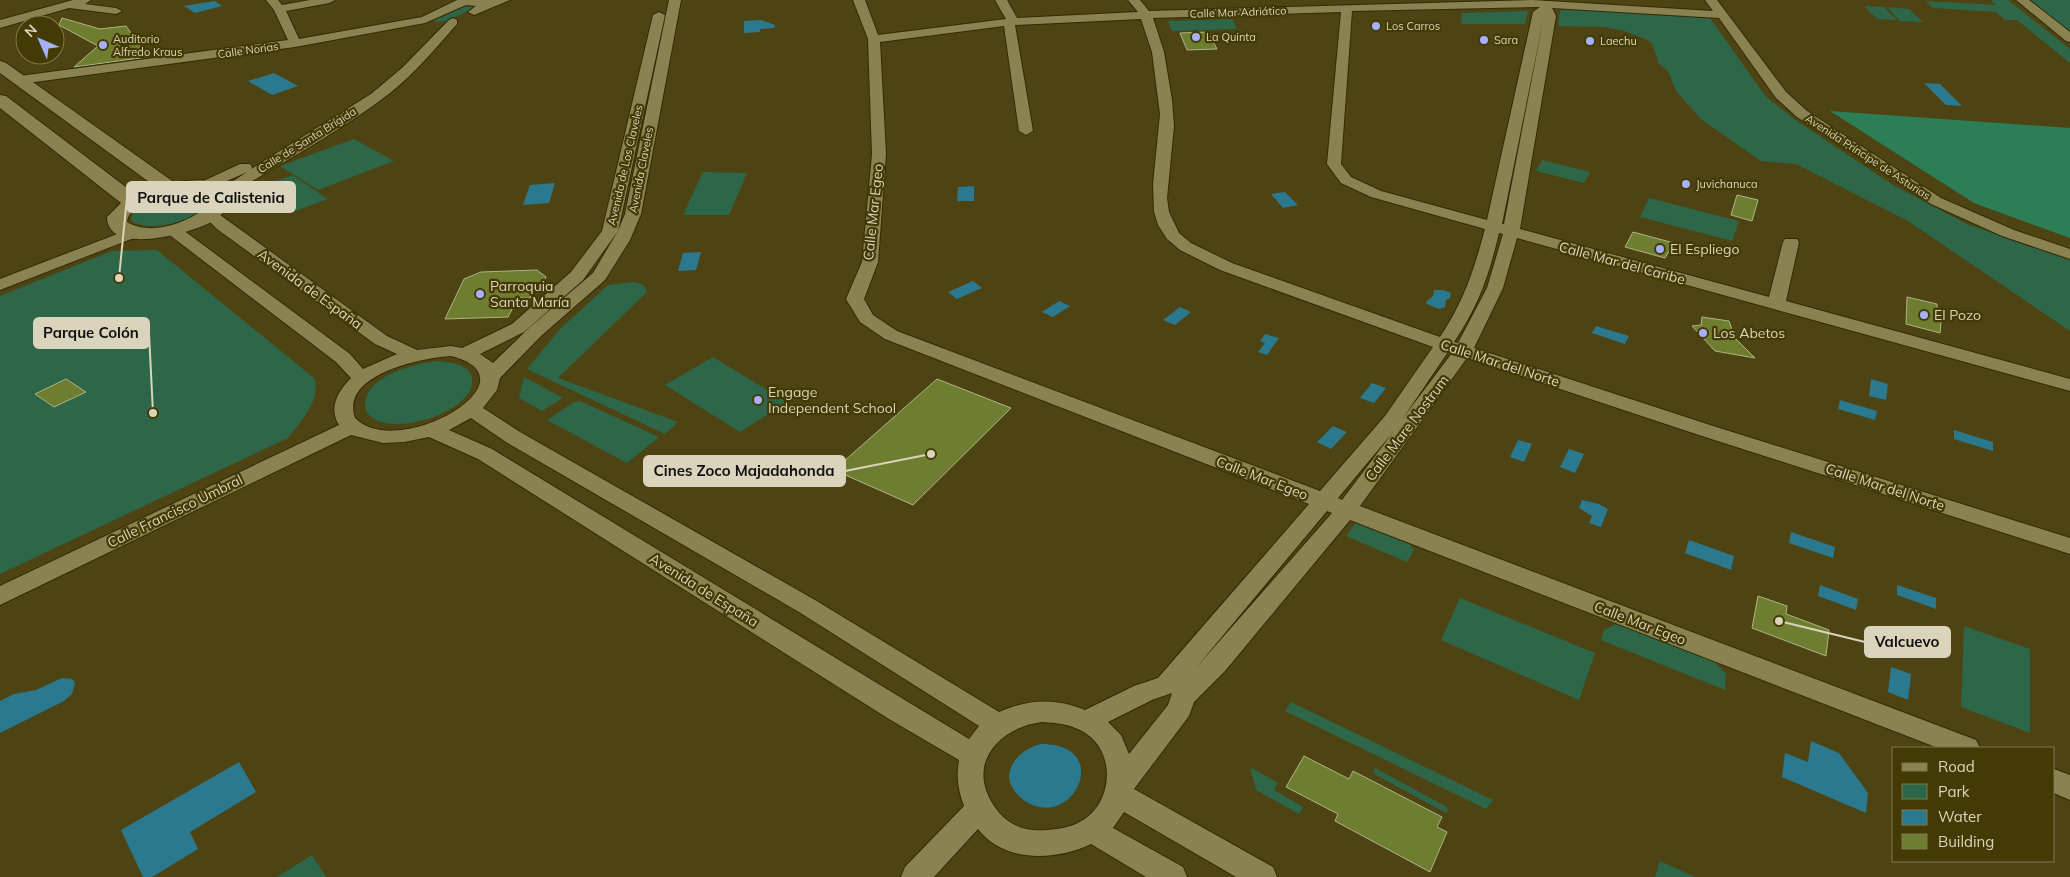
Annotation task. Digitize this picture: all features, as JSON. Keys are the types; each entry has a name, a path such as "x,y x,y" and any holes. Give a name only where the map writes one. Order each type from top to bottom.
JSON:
{"street":[{"path":"0,24 85,0"},
{"path":"295,43 275,4 329,0"},
{"name":"Calle Norias","path":"20,80 295,43 426,22 448,4 504,0"},
{"name":"Avenida de Los Claveles","path":"467,354 518,328 577,276 610,231 662,0"},
{"name":"Avenida Claveles","path":"491,376 535,332 599,276 622,240 633,214 675,0"},
{"name":"Calle Mar Egeo","path":"859,0 874,39 879,154 870,262 855,299 866,318 891,335 1345,511 1964,747"},
{"path":"1001,0 1011,22 1026,131"},
{"name":"Calle Mar del Norte","path":"1134,0 1146,15 1158,51 1167,124 1159,208 1163,225 1174,238 1191,250 1239,271 1444,345 2070,546"},
{"path":"1273,0 1284,11"},
{"name":"Avenida Príncipe de Asturias","path":"1711,0 1781,95 1802,114 1908,185 1936,201 2008,233 2070,254"},
{"name":"Avenida Príncipe de Asturias","path":"1725,0 1799,96 1817,113 1924,183 1948,196 2012,225 2070,244"},
{"path":"2022,0 2070,38"},
{"path":"426,22 443,26 454,22 477,2"},
{"name":"Calle Mar Adriático","path":"874,39 1011,22 1347,8 1408,3 1541,2 1722,15"},
{"name":"Calle Mare Nostrum","path":"1175,691 1216,664 1345,511 1463,351 1495,288 1502,230 1550,18 1541,2"},
{"path":"68,5 116,11"},
{"name":"Calle Mar del Caribe","path":"1347,8 1334,164 1346,180 1376,194 1502,230 2070,385"},
{"name":"Calle de Santa Brígida","path":"204,186 253,163 312,130 366,95 424,41 428,32 426,22"},
{"name":"Calle de Santa Brígida","path":"223,193 324,132 377,96 408,70 454,22"},
{"path":"0,66 171,189"},
{"path":"0,100 120,191 133,203"},
{"path":"0,277 125,228 152,233 173,230 211,215 221,207 225,199 223,193 216,188 204,186 171,189 133,203 118,217 125,228"},
{"name":"Avenida de España","path":"211,215 223,226 381,340 414,355"},
{"path":"0,286 125,228"},
{"path":"173,230 342,358 362,379"},
{"name":"Calle Mare Nostrum","path":"1175,691 1322,502 1392,420 1460,320 1502,230"},
{"path":"1776,305 1791,242"},
{"path":"433,352 467,354 479,359 488,366 491,376 490,386 483,398 453,421 432,430 408,436 384,437 365,434 351,427 344,418 343,408 346,397 362,379 395,361 433,352"},
{"path":"471,409 513,437 807,606 999,725"},
{"name":"Calle Francisco Umbral","path":"0,596 351,427"},
{"name":"Avenida de España","path":"432,430 485,454 898,711 973,755"},
{"path":"1086,721 1143,693 1175,691"},
{"name":"Calle Mare Nostrum","path":"1120,790 1180,709 1175,691"},
{"path":"1042,711 1065,713 1086,721 1102,733 1114,748 1121,766 1120,790 1110,814 1093,831 1074,840 1052,844 1030,843 1009,837 991,825 978,810 971,792 969,773 973,755 984,738 999,725 1019,715 1042,711"},
{"path":"2055,782 2070,788"},
{"path":"1120,790 1263,877"},
{"path":"915,877 978,810"},
{"path":"1093,831 1173,877"}],"green space":[{"path":"1991,0 2008,0 2070,49 2070,63 2017,20 2005,20 1996,12 1933,8 1925,1 1996,5"},
{"path":"2027,0 2070,0 2070,34"},
{"path":"465,4 473,5 474,8 447,21 434,22 435,19"},
{"path":"1864,6 1884,7 1897,20 1877,19"},
{"path":"1887,7 1909,9 1923,22 1900,21"},
{"path":"1565,9 1710,18 1766,97 1797,121 1893,185 1967,224 2070,260 2070,331 1908,221 1796,164 1761,161 1702,120 1676,91 1668,71 1659,64 1652,44 1648,40 1624,31 1604,27 1558,26 1560,11"},
{"path":"1528,11 1525,24 1461,24 1462,13"},
{"path":"1232,19 1237,29 1172,31 1168,21"},
{"path":"1830,111 2070,128 2070,238 1974,203"},
{"path":"354,139 394,161 318,190 280,166"},
{"path":"1542,160 1590,172 1584,183 1536,171"},
{"path":"703,172 747,173 729,215 683,215"},
{"path":"292,175 328,199 287,214 251,191"},
{"path":"190,192 199,193 209,200 205,207 197,214 174,223 161,225 149,226 138,224 131,220 133,213 146,202 155,198"},
{"path":"1649,198 1739,221 1732,241 1640,217"},
{"path":"157,250 314,378 316,386 312,402 304,418 288,438 0,574 0,296 112,251"},
{"path":"633,282 644,285 647,292 558,378 678,422 665,434 527,369 560,329 608,285"},
{"path":"713,357 787,402 740,432 665,385"},
{"path":"436,361 462,366 471,374 471,388 465,398 454,407 425,420 394,424 381,422 370,416 366,410 365,403 368,393 374,385 383,378 405,368"},
{"path":"524,377 563,398 542,411 519,398"},
{"path":"580,401 659,437 627,463 547,420 574,402"},
{"path":"1357,521 1409,543 1414,550 1407,562 1346,536"},
{"path":"1460,598 1595,653 1579,700 1441,640"},
{"path":"1616,624 1715,662 1726,674 1725,690 1601,640 1604,630"},
{"path":"1964,626 2030,649 2030,733 1961,707"},
{"path":"1291,702 1493,800 1486,809 1285,711"},
{"path":"1250,767 1278,783 1274,790 1303,807 1299,814 1256,790"},
{"path":"1375,768 1447,807 1448,812 1444,812 1376,775 1373,771"},
{"path":"312,855 326,877 277,877"},
{"path":"1660,861 1695,877 1655,877"}],"water":[{"path":"215,1 222,6 195,13 184,6"},
{"path":"761,20 775,25 774,28 760,29 760,32 744,33 744,21"},
{"path":"274,73 298,86 272,95 248,81"},
{"path":"1924,83 1940,84 1962,106 1946,105"},
{"path":"555,183 549,203 523,205 530,185"},
{"path":"974,186 974,201 957,201 958,187"},
{"path":"1285,192 1298,205 1283,208 1271,194"},
{"path":"701,252 696,270 678,271 683,253"},
{"path":"973,281 982,288 957,299 948,292"},
{"path":"1434,290 1443,290 1451,293 1450,298 1446,300 1445,307 1439,309 1427,304 1426,302 1433,296"},
{"path":"1059,301 1070,306 1053,317 1042,312"},
{"path":"1180,307 1191,312 1175,325 1163,320"},
{"path":"1596,326 1629,336 1625,344 1592,333"},
{"path":"1265,334 1279,338 1267,355 1258,352 1265,343 1260,341"},
{"path":"1871,379 1888,384 1886,400 1869,396"},
{"path":"1372,383 1386,388 1374,403 1360,398"},
{"path":"1840,400 1877,411 1875,420 1838,409"},
{"path":"1333,426 1347,432 1331,449 1317,442"},
{"path":"1954,430 1993,442 1993,451 1954,439"},
{"path":"1518,440 1532,444 1524,462 1510,457"},
{"path":"1569,449 1584,454 1575,473 1560,467"},
{"path":"1582,500 1599,504 1608,509 1601,527 1589,523 1592,516 1579,508"},
{"path":"1791,532 1835,547 1833,558 1789,543"},
{"path":"1689,540 1734,556 1731,570 1685,553"},
{"path":"1820,585 1858,599 1856,610 1818,596"},
{"path":"1897,585 1936,598 1936,609 1897,595"},
{"path":"1891,667 1911,674 1908,700 1888,692"},
{"path":"62,678 72,679 75,683 72,694 64,701 0,733 0,701 14,694 36,690"},
{"path":"1811,741 1839,753 1868,793 1866,813 1782,777 1785,753 1808,762"},
{"path":"1041,744 1064,748 1077,758 1081,772 1078,786 1068,799 1055,806 1038,807 1020,797 1013,789 1010,781 1012,765 1017,758 1032,747"},
{"path":"239,762 256,792 190,832 198,849 152,877 143,877 121,830"}],"building":[{"name":"Auditorio Alfredo Kraus","path":"65,19 100,29 126,26 148,57 74,67 98,46 65,28"},
{"name":"La Quinta","path":"1208,32 1217,49 1187,50 1180,33"},
{"path":"1737,195 1758,200 1752,221 1731,215"},
{"path":"1633,232 1674,243 1665,258 1625,247"},
{"name":"Parroquia Santa María","path":"537,270 546,277 540,289 533,290 530,298 518,298 508,317 445,319 464,279 481,272"},
{"name":"El Pozo","path":"1907,297 1937,304 1937,311 1942,312 1940,333 1906,324"},
{"name":"Los Abetos","path":"1702,317 1729,321 1735,338 1755,358 1715,351 1692,326 1701,325"},
{"path":"66,379 86,392 54,407 35,394"},
{"path":"937,379 1011,408 913,505 834,470"},
{"path":"1758,596 1787,606 1786,614 1829,630 1826,656 1752,628"},
{"path":"1304,756 1349,779 1353,771 1442,817 1437,827 1447,832 1430,872 1335,821 1338,814 1286,787"}],"place":[{"name":"Los Carros","path":"1376,26"},
{"name":"La Quinta","path":"1196,37"},
{"name":"Sara","path":"1484,40"},
{"name":"Laechu","path":"1590,41"},
{"name":"Auditorio Alfredo Kraus","path":"103,45"},
{"name":"Juvichanuca","path":"1686,184"},
{"name":"El Espliego","path":"1660,249"},
{"name":"Parque de Calistenia","path":"119,278"},
{"name":"Parroquia Santa María","path":"480,294"},
{"name":"El Pozo","path":"1924,315"},
{"name":"Los Abetos","path":"1703,333"},
{"name":"Engage Independent School","path":"758,400"},
{"name":"Parque Colón","path":"153,413"},
{"name":"Cines Zoco Majadahonda","path":"931,454"},
{"name":"Valcuevo","path":"1779,621"}]}
